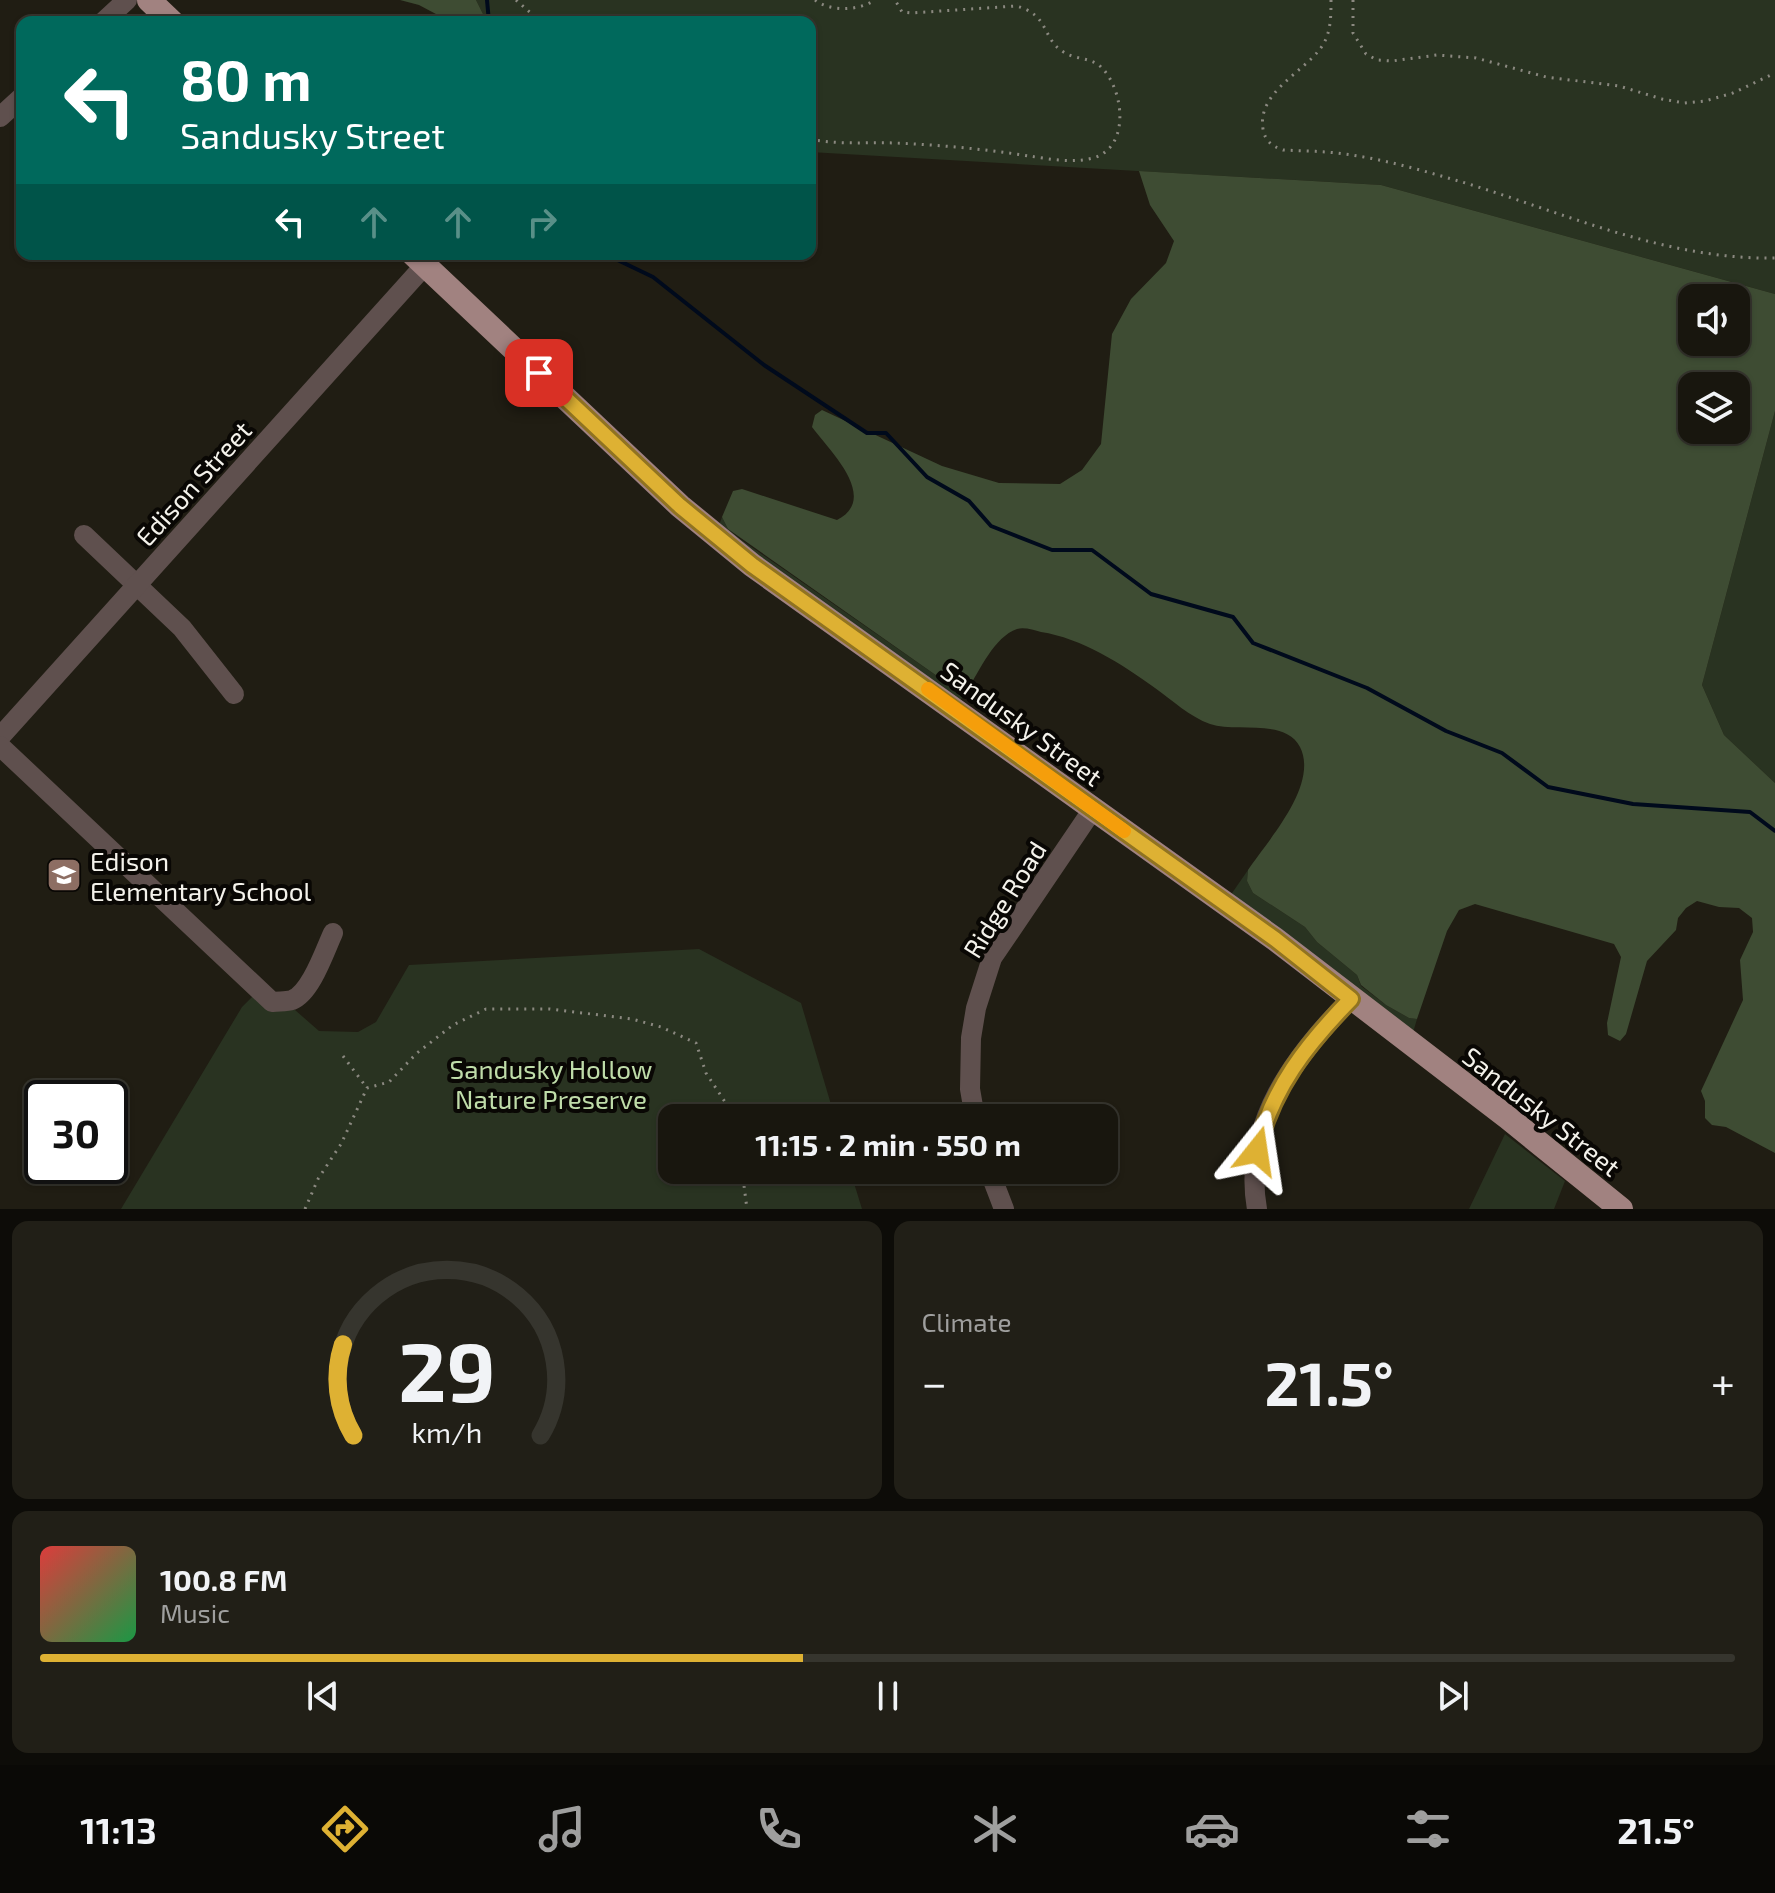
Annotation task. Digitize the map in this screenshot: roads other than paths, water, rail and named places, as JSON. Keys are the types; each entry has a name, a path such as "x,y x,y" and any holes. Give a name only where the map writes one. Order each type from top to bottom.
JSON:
{"main road":[{"path":"149,0 166,16"},
{"name":"Sandusky Street","path":"420,260 714,535 787,591 1275,939 1519,1126 1621,1209"}],"street":[{"path":"110,16 127,0"},
{"path":"0,117 16,102"},
{"name":"Edison Street","path":"0,737 81,650 418,260"},
{"path":"84,535 182,628 234,694"},
{"path":"0,746 272,1002 290,1001 299,996 317,969 333,933"},
{"name":"Ridge Road","path":"973,1104 969,1065 976,1008 984,980 1003,938 1093,809"},
{"path":"1257,1209 1254,1169 1262,1129 1270,1108 1318,1032 1351,999"},
{"path":"994,1184 1004,1209"}],"waterway":[{"path":"487,0 488,16"},
{"path":"618,260 653,277 764,365 867,433 886,433 927,477 969,501 991,526 1052,550 1092,550 1151,594 1233,617 1253,643 1367,688 1446,731 1502,753 1548,787 1633,804 1750,812 1775,831"}],"place":[{"name":"Edison Elementary School","path":"64,875"}],"park label":[{"name":"Sandusky Hollow Nature Preserve","path":"551,1083"}]}
